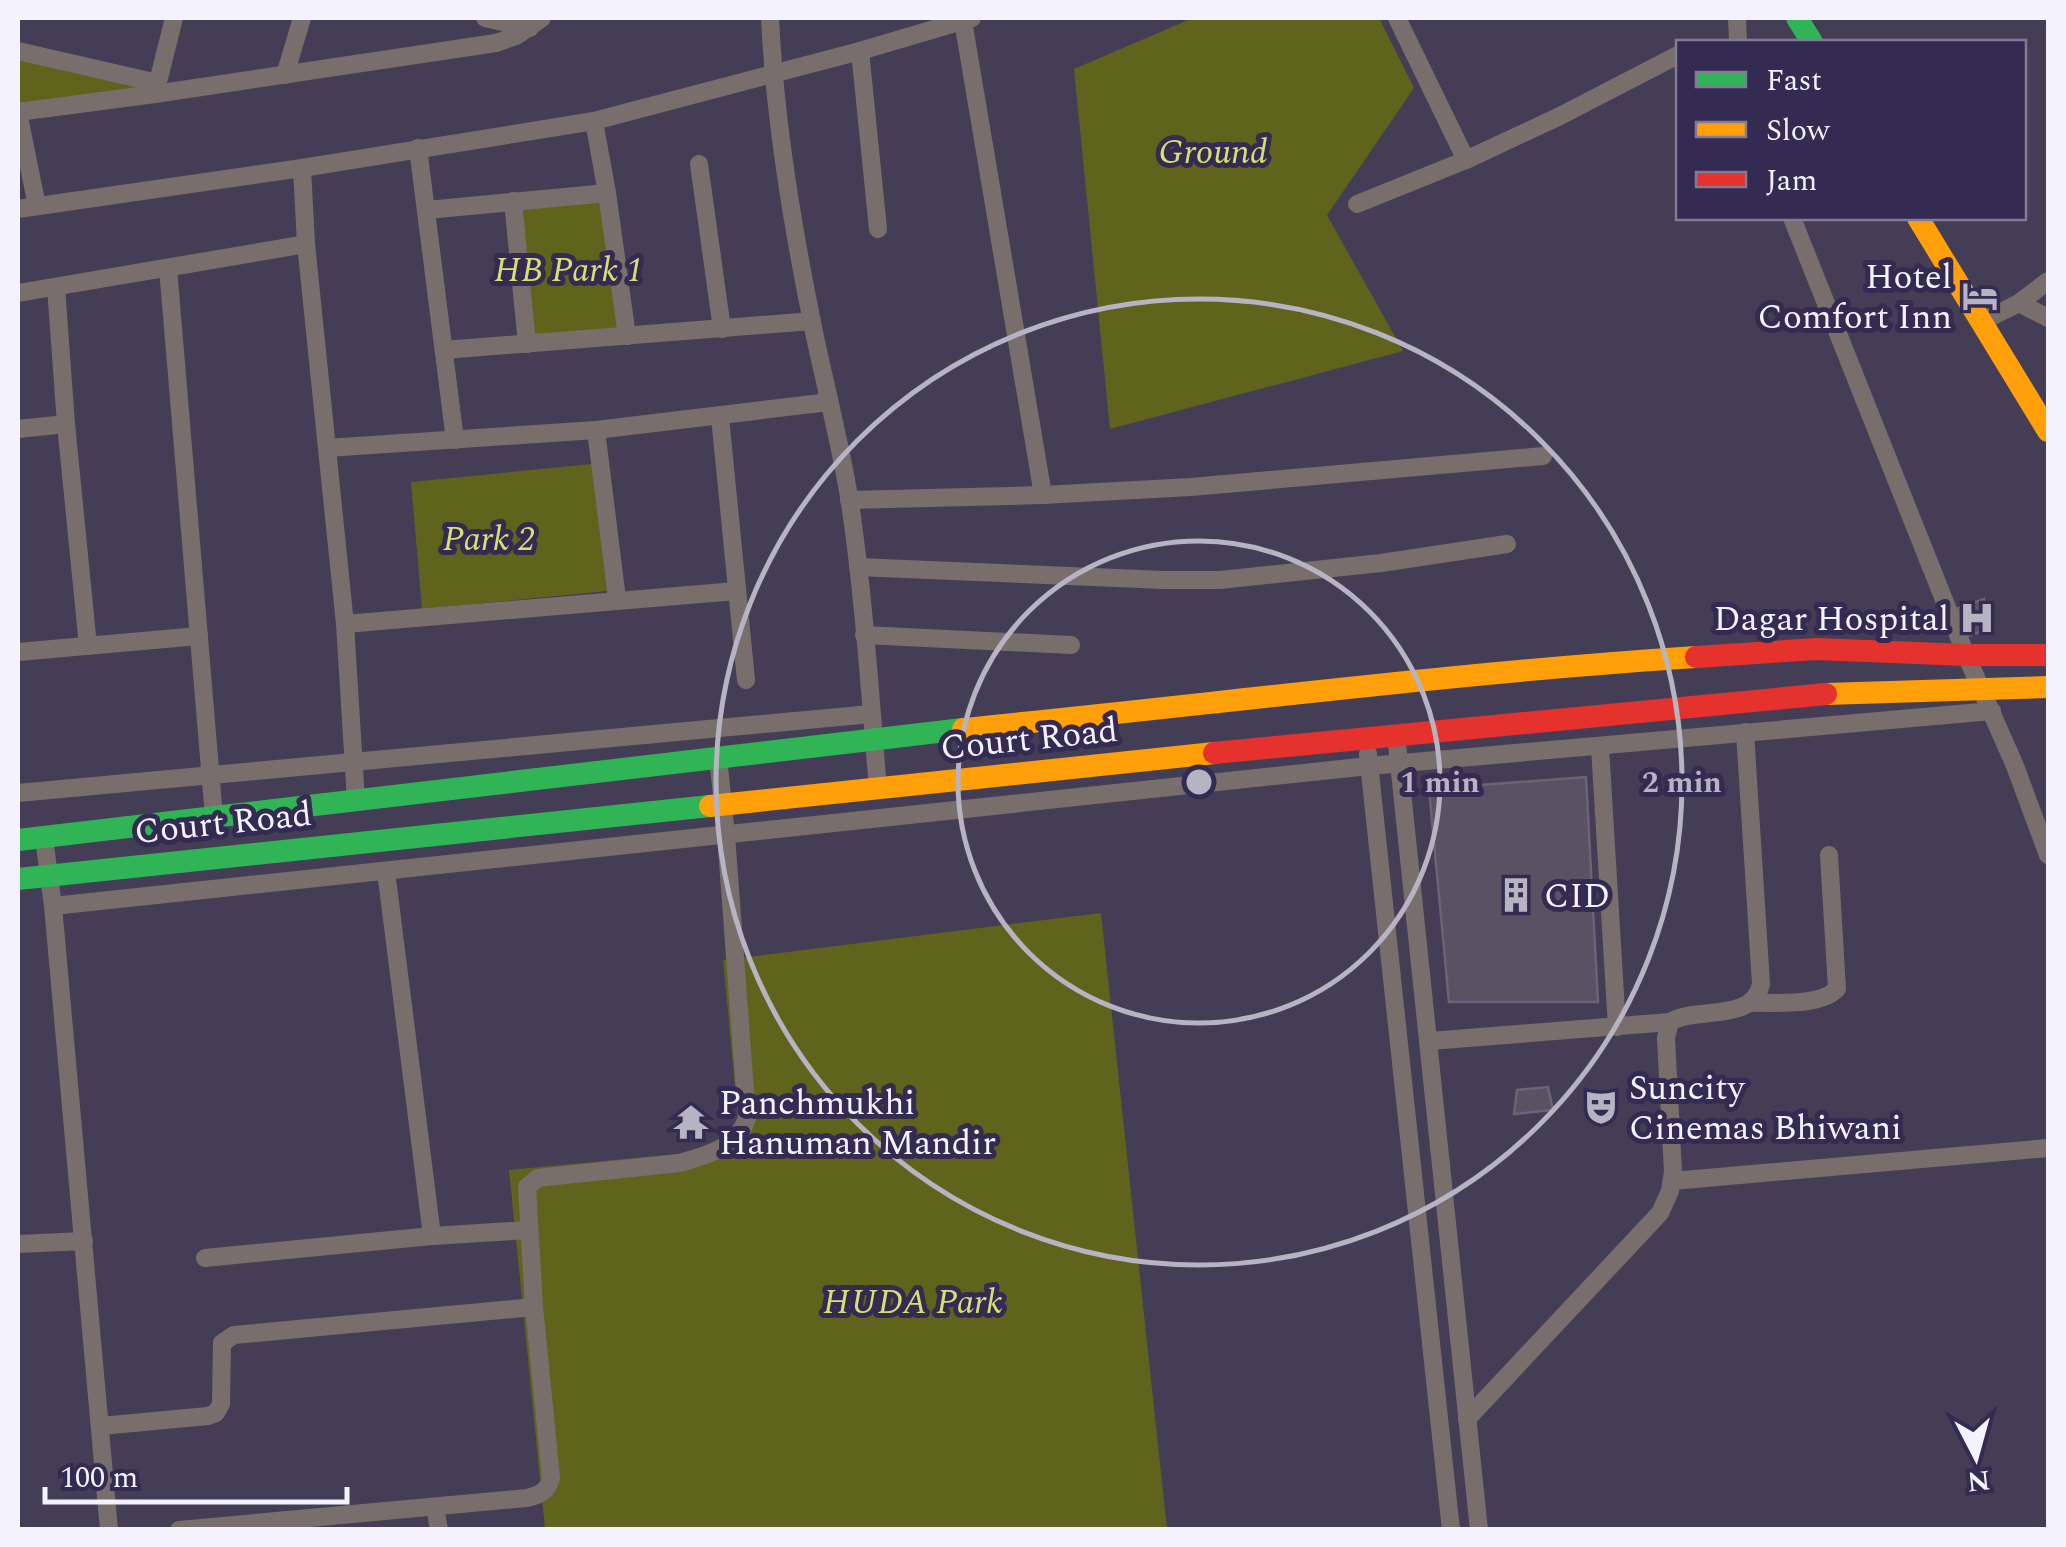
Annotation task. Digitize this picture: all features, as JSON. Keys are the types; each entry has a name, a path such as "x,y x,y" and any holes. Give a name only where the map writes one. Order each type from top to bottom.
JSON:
{"main road":[{"path":"1797,18 1811,40"},
{"path":"1919,220 2048,431"},
{"path":"18,840 718,758 872,726 1188,708 1326,689 1615,662 1816,650 2048,655"},
{"name":"Court Road","path":"18,879 1811,694 1987,701 2048,687"}],"street":[{"path":"157,88 174,18"},
{"path":"285,75 302,18"},
{"path":"485,18 536,22"},
{"path":"770,18 773,74 812,321 849,500 878,790"},
{"path":"1397,18 1466,160"},
{"path":"18,209 594,121 967,20 1044,495"},
{"path":"37,206 18,112 157,88 285,75 496,43 516,36 536,22"},
{"path":"18,51 157,88"},
{"path":"860,51 878,230"},
{"path":"1357,204 1466,160 1676,56"},
{"path":"594,121 627,336"},
{"path":"418,148 454,440"},
{"path":"699,164 722,328"},
{"path":"302,168 306,244 346,624 356,800"},
{"path":"427,210 607,193"},
{"path":"513,200 527,344"},
{"path":"1793,220 2048,855"},
{"path":"18,294 306,244"},
{"path":"168,268 214,817"},
{"path":"1981,322 2019,303 2048,282"},
{"path":"56,287 88,646"},
{"path":"2019,303 2048,318"},
{"path":"444,350 812,321"},
{"path":"327,448 596,430 829,402"},
{"path":"720,416 746,680"},
{"path":"18,429 66,424"},
{"path":"596,430 616,599"},
{"path":"849,500 1191,487 1543,456"},
{"path":"858,568 1220,580 1380,563 1506,544"},
{"path":"346,624 736,591"},
{"path":"864,635 1071,645"},
{"path":"18,652 199,636"},
{"path":"53,906 1369,766 1745,732 1987,701"},
{"path":"18,793 353,762 872,726"},
{"path":"1745,732 1762,984 1751,1004"},
{"path":"1396,734 1479,1530"},
{"path":"1366,738 1451,1530"},
{"path":"1600,747 1617,1026"},
{"path":"179,1530 527,1498 538,1496 550,1484 527,1187 538,1178 680,1163 725,1146 744,1130 748,1107 718,758"},
{"path":"44,838 110,1530"},
{"path":"1430,1041 1670,1022 1751,1004 1817,1000 1833,994 1836,989 1829,855"},
{"path":"386,871 432,1236"},
{"path":"1467,1419 1666,1203 1672,1181 1666,1038 1670,1022"},
{"path":"1672,1181 2048,1148"},
{"path":"205,1258 528,1230"},
{"path":"18,1244 84,1241"},
{"path":"100,1426 216,1413 221,1404 222,1343 234,1335 534,1307"},
{"path":"436,1506 439,1530"}],"green space":[{"name":"Ground","path":"1193,18 1379,18 1414,88 1327,215 1403,351 1110,429 1074,69"},
{"path":"18,51 158,83 18,114"},
{"name":"HB Park 1","path":"604,197 623,333 530,340 517,204"},
{"name":"Park 2","path":"592,464 607,591 422,609 411,482"},
{"name":"HUDA Park","path":"1101,913 1167,1529 545,1529 509,1170 741,1148 723,960"}],"building":[{"path":"1984,599 1993,628 1968,636 1958,608"},
{"name":"CID","path":"1586,777 1598,1002 1449,1002 1429,789"},
{"path":"1548,1087 1553,1110 1514,1114 1517,1090"}],"traffic: fast":[{"path":"1797,18 1811,40"},
{"path":"18,840 963,729"},
{"path":"18,879 710,806"}],"traffic: slow":[{"path":"1919,220 2048,431"},
{"path":"963,729 1421,680 1696,657"},
{"path":"1826,694 2048,687"},
{"path":"710,806 1214,753"}],"traffic: jam":[{"path":"1696,657 1816,649 2048,655"},
{"path":"1214,753 1826,694"}],"place":[{"name":"Hotel Comfort Inn","path":"1980,296"},
{"name":"Dagar Hospital","path":"1977,618"},
{"name":"CID","path":"1516,895"},
{"name":"Suncity Cinemas Bhiwani","path":"1601,1107"},
{"name":"Panchmukhi Hanuman Mandir","path":"691,1122"}]}
